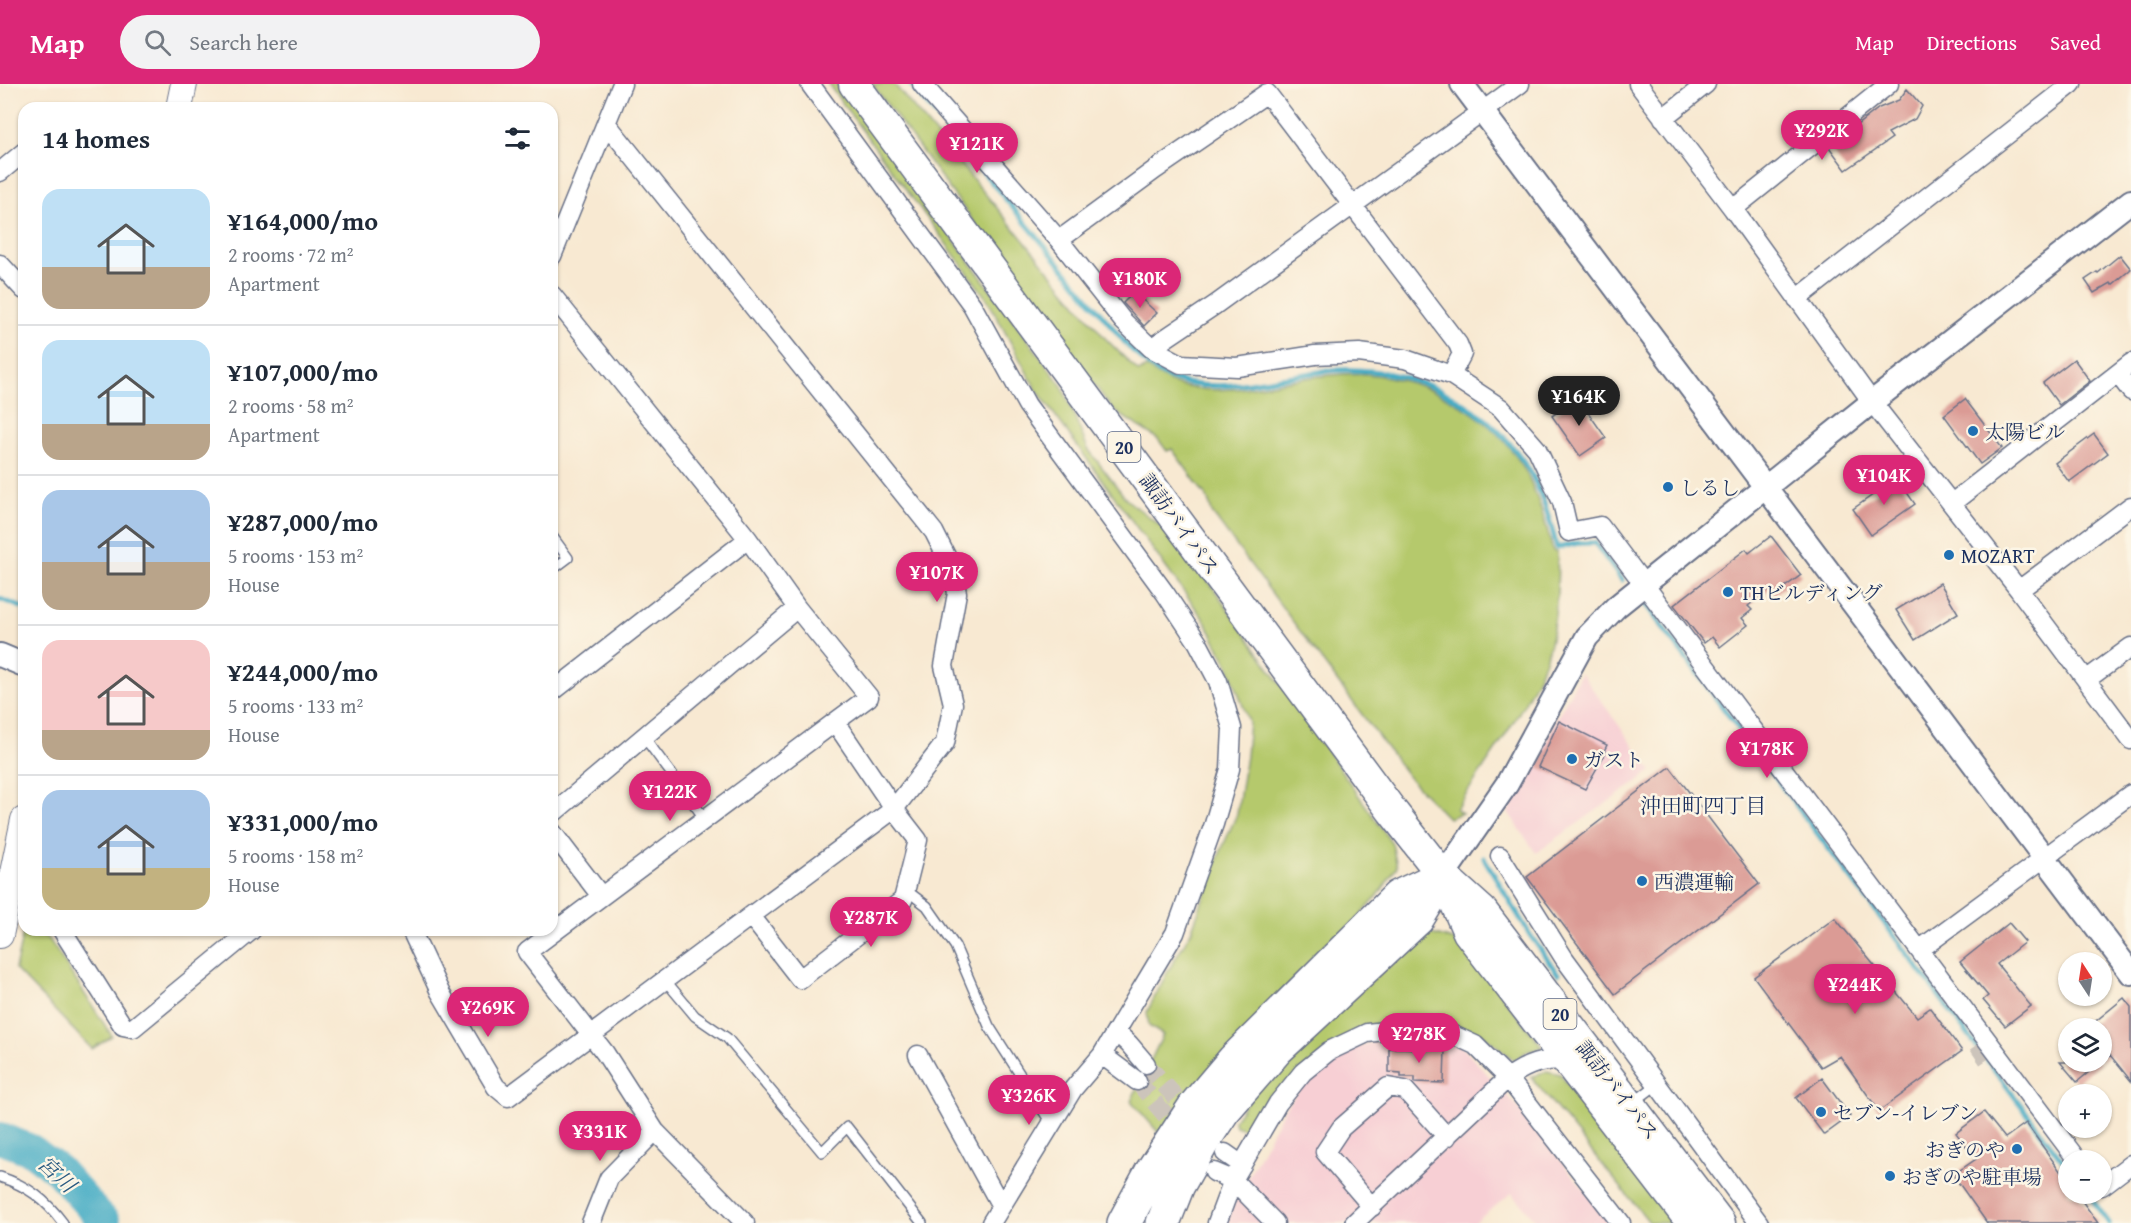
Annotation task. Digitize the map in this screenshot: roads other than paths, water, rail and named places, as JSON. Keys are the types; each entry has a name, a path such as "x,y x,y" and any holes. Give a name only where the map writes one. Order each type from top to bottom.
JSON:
{"highway":[{"name":"諏訪バイパス","path":"854,84 1392,811 1443,876 1482,911 1629,1105 1717,1201"},
{"name":"諏訪バイパス","path":"1443,876 1468,932 1567,1060 1717,1201"},
{"path":"1124,1223 1151,1173 1195,1106 1234,1060 1398,897 1443,876"},
{"path":"1163,1223 1178,1185 1223,1111 1277,1048 1417,919 1443,876"}],"main road":[{"path":"180,102 184,84"},
{"path":"0,935 11,898 18,856"}],"street":[{"path":"558,241 622,84"},
{"path":"810,84 972,305 1028,405 1198,643 1218,681 1232,728 1230,769 1214,824 1175,933 1102,1055 1073,1089 991,1223"},
{"path":"922,84 1059,240 1123,321 1151,348 1181,364 1237,367 1315,355 1359,353 1405,359 1451,375 1501,408 1529,439 1544,462 1562,502 1569,532 1600,526 2070,1150"},
{"path":"1462,84 2131,973"},
{"path":"1151,348 1215,305 1520,84"},
{"path":"1638,84 1733,209 1872,402 2019,590 2131,740"},
{"path":"1664,118 1706,84"},
{"path":"1733,209 1889,84"},
{"path":"1797,299 2072,84"},
{"path":"1059,240 1156,169 1267,93 1458,344 1462,354 1451,375"},
{"path":"414,936 446,1001 496,1087 508,1098 894,809 945,743 953,704 944,666 957,593 952,568 934,532 606,123"},
{"path":"0,172 18,157"},
{"path":"1443,876 1508,784 1587,637 1616,607 1872,402 2131,201"},
{"path":"0,264 18,284"},
{"path":"558,301 748,538 797,608 869,697 558,929"},
{"path":"1952,503 2124,369 2131,391"},
{"path":"2019,590 2131,506"},
{"path":"558,687 748,538"},
{"path":"558,809 797,608"},
{"path":"2086,680 2131,647"},
{"path":"0,655 18,662"},
{"path":"751,916 800,979 903,900 918,840 835,722"},
{"path":"1919,950 2131,794"},
{"path":"558,839 601,896"},
{"path":"1500,856 1564,958 1660,1082 1717,1201 1759,1223"},
{"path":"66,936 123,1026 133,1028 245,936"},
{"path":"548,936 527,952 605,1053 655,1131 745,1223"},
{"path":"1217,1223 1238,1172 1278,1103 1303,1072 1329,1051 1367,1033 1413,1028 1451,1034 1475,1045 1508,1078 1621,1223"},
{"path":"1116,1032 1146,1064"},
{"path":"918,1055 1001,1206"},
{"path":"1102,1055 1137,1081"},
{"path":"1354,1223 1508,1078 1522,1068 1544,1060 1567,1060"},
{"path":"1372,1207 1325,1152 1341,1128 1388,1087 1405,1090 1447,1137"},
{"path":"591,1223 609,1178 655,1131"},
{"path":"1225,1153 1275,1223"},
{"path":"2112,1178 2131,1164"},
{"path":"1214,1172 1238,1172"}],"lane":[{"path":"558,544 568,558 558,566"},
{"path":"644,737 705,819"},
{"path":"906,890 927,906 955,946 989,1026 1052,1123"},
{"path":"665,980 695,1016 727,1038 822,1152 847,1127 922,1223"},
{"path":"1629,1105 1660,1082"},
{"path":"0,1177 21,1184 51,1206 63,1223"}],"waterway":[{"path":"910,84 1128,346 1156,371 1187,383 1208,386 1252,383 1338,370 1396,375 1424,384 1474,411 1496,429 1515,451 1532,475 1540,492 1557,548 1578,543 1595,543 1622,580"},
{"path":"0,599 18,606"},
{"path":"1643,601 2058,1155"},
{"path":"1484,858 1530,935 1558,974"},
{"name":"宮川","path":"0,1138 31,1150 58,1170 105,1223"},
{"path":"2095,1204 2109,1223"}],"tunnel":[{"path":"1975,1057 1991,1046"},
{"path":"1146,1064 1195,1119"},
{"path":"1137,1081 1183,1136"}],"place":[{"name":"太陽ビル","path":"1973,431"},
{"name":"しるし","path":"1668,487"},
{"name":"MOZART","path":"1949,555"},
{"name":"THビルディング","path":"1728,592"},
{"name":"ガスト","path":"1572,759"},
{"name":"西濃運輸","path":"1642,881"},
{"name":"セブン-イレブン","path":"1821,1112"},
{"name":"おぎのや","path":"2017,1149"},
{"name":"おぎのや駐車場","path":"1890,1176"}],"district":[{"name":"沖田町四丁目","path":"1703,805"}]}
